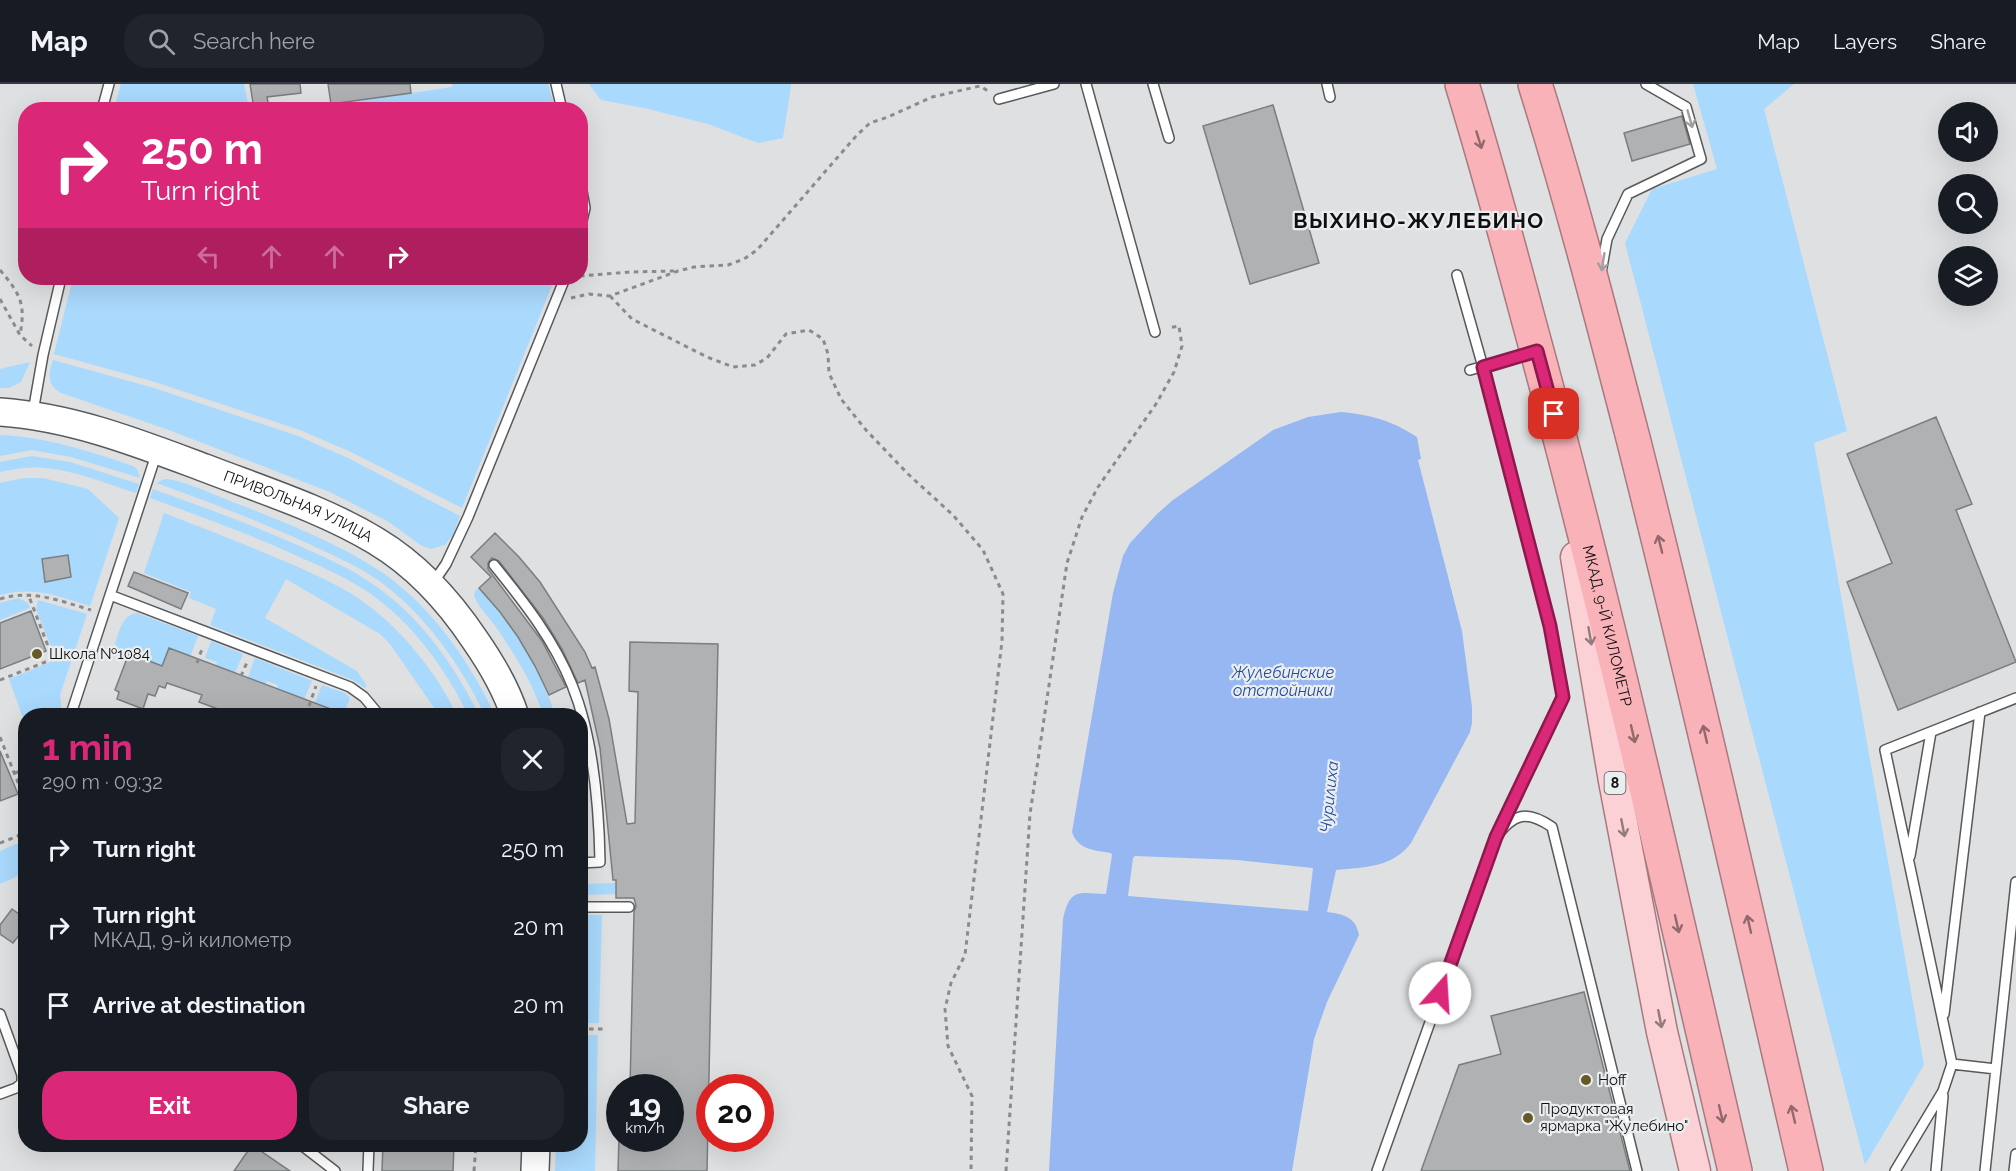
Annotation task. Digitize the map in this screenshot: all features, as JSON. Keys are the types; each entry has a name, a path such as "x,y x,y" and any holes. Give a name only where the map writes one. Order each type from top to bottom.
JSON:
{"highway":[{"name":"МКАД, 9-Й КИЛОМЕТР","path":"1462,84 1537,351 1606,619 1735,1171"},
{"path":"1535,84 1597,303 1674,602 1806,1171"}],"main road":[{"name":"8","path":"1548,392 1614,781 1662,1032 1695,1171"},
{"name":"ПРИВОЛЬНАЯ УЛИЦА","path":"0,412 33,415 83,425 158,450 320,513 358,531 397,556 431,585 458,616 487,657 512,708"},
{"path":"535,1171 536,1152"}],"lane":[{"path":"104,102 109,84"},
{"path":"556,84 560,102"},
{"path":"999,99 1054,84"},
{"path":"1086,84 1155,332"},
{"path":"1153,84 1169,138"},
{"path":"1327,84 1330,97"},
{"path":"1597,303 1607,239 1628,194 1701,159 1686,107 1646,84"},
{"path":"1377,1171 1496,837 1563,697 1550,626 1457,275"},
{"path":"33,415 43,356 60,285"},
{"path":"431,585 446,564 468,517 562,285"},
{"path":"1470,370 1537,351"},
{"path":"73,708 158,450"},
{"path":"494,565 520,597 557,654 572,685 579,708"},
{"path":"110,595 350,687 364,697 373,708"},
{"path":"1936,1171 1944,1092 1952,1064 1885,750 2016,698"},
{"path":"1943,1022 1980,712"},
{"path":"1909,862 1931,732"},
{"path":"588,753 599,830 600,862 588,863"},
{"path":"1496,837 1506,823 1522,815 1538,818 1552,827 1637,1171"},
{"path":"1985,1171 2016,882"},
{"path":"588,907 629,907"},
{"path":"0,1014 18,1064"},
{"path":"1952,1064 1996,1070"},
{"path":"0,1094 18,1086"},
{"path":"1895,1171 1944,1092"},
{"path":"310,1152 335,1171"},
{"path":"368,1171 369,1152"},
{"path":"2014,1171 2016,1154"}],"path":[{"path":"554,307 571,298 589,294 610,296 678,271 694,267 728,265 744,259 757,250 870,123 932,97 980,87 999,99"},
{"path":"0,270 17,290 24,314 20,335"},
{"path":"588,275 678,271"},
{"path":"610,296 632,319 707,357 733,367 755,365 767,358 786,334 809,330 824,339 829,373 841,399 866,430 908,474 953,515 983,550 1003,594 1002,641 965,955 951,983 945,1010 948,1046 972,1096 971,1171"},
{"path":"0,299 20,335 43,356"},
{"path":"1006,1171 1030,814 1067,563 1082,517 1098,486 1156,404 1174,372 1182,346 1179,326 1155,332"},
{"path":"0,680 53,659 28,594"},
{"path":"0,599 36,594 95,612"},
{"path":"197,663 208,633"},
{"path":"309,706 320,676"},
{"path":"0,737 18,781"},
{"path":"0,843 18,836"},
{"path":"588,1029 603,1029"},
{"path":"474,1171 475,1152"}],"shaded area":[{"path":"121,84 244,84 248,102 116,102"},
{"path":"452,84 548,84 553,102 352,102 452,87"},
{"path":"589,84 791,84 791,86 783,138 758,143 708,124 601,100"},
{"path":"1693,84 1794,84 1764,109 1847,431 1814,443 1924,1065 1865,1165 1625,243 1652,189 1717,169"},
{"path":"71,285 552,285 462,508 351,452 300,430 155,382 54,354"},
{"path":"53,360 154,388 298,436 348,458 460,516 454,533 445,545 431,549 422,546 389,522 330,492 166,429 61,393 56,390 50,379"},
{"path":"30,362 21,382 9,388 0,388 0,369"},
{"path":"0,435 51,442 100,455 133,466 137,469 140,478 71,457 32,450 0,456"},
{"path":"32,456 70,462 139,484 136,493 80,475 40,467 0,472 0,462"},
{"path":"24,478 43,478 88,489 119,518 90,606 35,592 13,592 0,595 0,483"},
{"path":"165,479 191,485 293,526 350,553 383,573 418,602 434,619 474,675 492,708 481,708 440,641 411,608 378,580 361,569 287,534 156,483"},
{"path":"153,489 228,516 284,539 357,574 391,597 421,627 459,678 475,708 464,708 449,680 426,647 399,617 368,592 332,572 277,547 150,498"},
{"path":"164,513 296,566 357,597 379,614 405,639 429,668 454,708 434,708 390,644 380,634 286,579 265,618 357,671 367,686 365,688 353,680 210,625 216,609 189,598 191,592 144,573"},
{"path":"479,588 524,647 542,680 553,708 540,708 529,680 476,600 475,591"},
{"path":"18,598 28,603 30,608 0,620 0,603"},
{"path":"38,600 87,614 60,695 61,708 19,708 9,679 56,660 36,609"},
{"path":"137,613 198,636 189,660 186,655 169,649 160,671 158,664 118,649 115,643 122,624 132,614"},
{"path":"211,641 243,654 235,673 216,666 217,662 205,658"},
{"path":"255,658 312,681 304,699 277,689 278,685 267,681 263,689 246,682"},
{"path":"322,685 345,693 350,698 346,708 313,707"},
{"path":"18,843 18,876 0,884 0,851"},
{"path":"615,883 616,894 588,895 588,884"},
{"path":"588,915 602,915 599,1023 588,1023"},
{"path":"588,1035 598,1035 595,1171 555,1171 556,1152 588,1152"}],"water":[{"name":"Жулебинские отстойники","path":"1341,412 1362,415 1389,422 1417,437 1421,459 1418,460 1462,631 1472,707 1470,732 1411,843 1404,851 1387,862 1377,865 1336,870 1327,912 1352,920 1359,935 1327,1002 1314,1039 1292,1171 1049,1171 1063,919 1069,901 1077,894 1106,894 1112,855 1082,846 1072,832 1113,593 1123,556 1130,543 1173,500 1273,430 1308,417","holes":["1135,856 1237,860 1313,868 1308,911 1128,896"]}],"building":[{"path":"250,84 300,84 301,93 267,97 268,102 253,102"},
{"path":"328,84 410,84 411,93 331,102"},
{"path":"1273,105 1319,263 1250,284 1203,126"},
{"path":"1682,116 1690,144 1632,161 1624,133"},
{"path":"1936,417 1972,504 1956,510 2016,662 1898,710 1847,582 1892,563 1847,454"},
{"path":"495,533 540,582 585,652 592,668 595,667 609,719 627,824 635,823 638,692 629,691 630,642 718,644 709,1074 696,1074 696,1152 707,1152 707,1171 618,1171 619,1152 684,1152 684,1074 630,1074 636,906 634,898 616,898 616,880 613,880 600,748 585,680 578,683 562,649 543,618 499,561 492,558 488,563 488,569 542,641 566,687 549,695 518,637 479,588 491,577 471,557"},
{"path":"68,555 71,577 45,582 42,559"},
{"path":"134,572 188,593 181,609 128,586"},
{"path":"31,611 46,651 0,669 0,623"},
{"path":"169,648 328,708 215,708 199,702 202,695 167,683 165,688 159,686 155,696 148,694 143,708 117,699 119,692 115,690 129,653 162,666"},
{"path":"0,751 18,794 0,801"},
{"path":"12,909 18,913 18,936 13,943 0,934 0,925"},
{"name":"Продуктовая ярмарка \"Жулебино\"","path":"1584,992 1630,1171 1421,1171 1459,1065 1501,1054 1491,1016"},
{"path":"247,1152 262,1152 290,1171 234,1171"},
{"path":"383,1152 454,1152 453,1171 382,1171"}],"place":[{"name":"Школа №1084","path":"37,654"},
{"name":"Hoff","path":"1586,1080"},
{"name":"Продуктовая ярмарка \"Жулебино\"","path":"1528,1118"}],"district":[{"name":"ВЫХИНО-ЖУЛЕБИНО","path":"1419,220"}],"route":[{"path":"1440,993 1496,837 1563,697 1550,626 1483,367 1537,351 1554,414"}],"water label":[{"name":"Чурилиха","path":"1329,797"}]}
